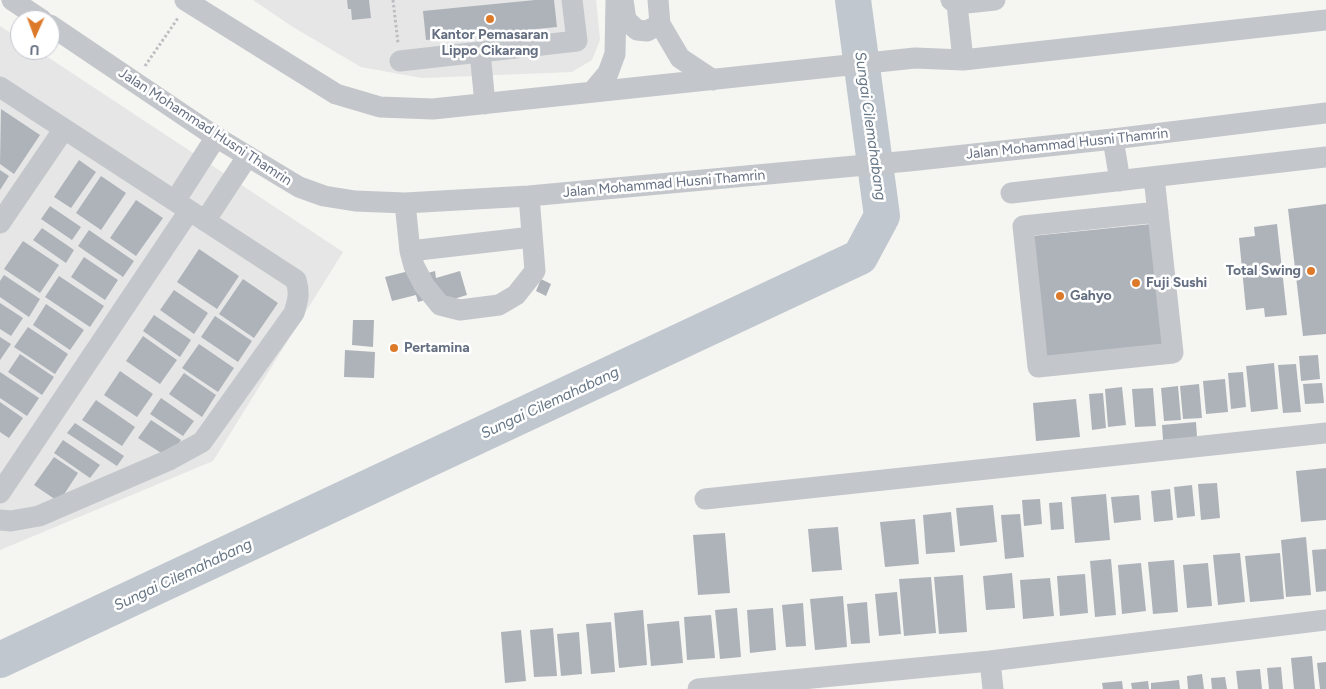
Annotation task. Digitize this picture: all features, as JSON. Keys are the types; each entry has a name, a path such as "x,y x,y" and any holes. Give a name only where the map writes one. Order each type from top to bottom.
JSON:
{"street":[{"path":"12,0 27,10"},
{"path":"400,61 577,41 572,0"},
{"path":"592,92 608,73 615,54 616,0"},
{"path":"623,0 626,20 637,30 647,32 660,24"},
{"path":"658,0 660,24 680,58 713,80"},
{"path":"963,60 954,2 995,0"},
{"path":"187,1 336,94 380,107 433,109 915,58 963,60 1326,20"},
{"name":"Jalan Mohammad Husni Thamrin","path":"60,32 246,156 300,187 324,196 355,202 405,202 529,196 909,161 1326,113"},
{"path":"480,52 485,104"},
{"path":"0,86 296,280 299,291 294,313 202,442 169,460 39,516 11,521 0,520"},
{"path":"0,223 64,129"},
{"path":"190,211 216,137"},
{"path":"1113,139 1120,181"},
{"path":"0,493 190,211 246,156"},
{"path":"1011,193 1326,157"},
{"path":"1154,177 1158,212 1172,353 1038,367 1023,226 1158,212"},
{"path":"405,202 410,251 414,266 424,285 440,305 460,310 499,305 516,296 535,271 529,196"},
{"path":"410,251 532,237"},
{"path":"704,500 1326,433"},
{"path":"698,689 990,661 1326,620"},
{"path":"990,661 993,689"}],"path":[{"path":"393,0 400,61"},
{"path":"134,81 187,1"}],"shaded area":[{"path":"253,0 596,0 600,40 592,60 572,72 422,78 361,67 293,27"},
{"path":"0,26 10,32 10,60 52,60 343,252 213,461 0,550"}],"building":[{"path":"347,0 369,0 371,18 352,20 351,9 348,9"},
{"name":"Kantor Pemasaran Lippo Cikarang","path":"535,0 554,0 557,27 426,40 423,11"},
{"path":"1,109 40,135 14,174 0,164"},
{"path":"79,160 96,172 71,208 54,197"},
{"path":"0,170 9,176 0,190"},
{"path":"101,176 126,193 101,230 76,213"},
{"path":"136,200 163,218 136,256 110,238"},
{"name":"Total Swing","path":"1326,204 1326,334 1303,336 1288,209"},
{"path":"50,206 81,227 72,240 41,219"},
{"path":"1151,224 1164,345 1045,357 1032,236"},
{"path":"1277,224 1287,315 1265,317 1264,308 1246,310 1239,238 1255,236 1254,227"},
{"path":"42,228 74,250 66,263 33,240"},
{"path":"89,230 134,261 123,277 78,246"},
{"path":"23,241 59,265 40,293 4,269"},
{"path":"199,249 239,276 217,309 177,282"},
{"path":"84,257 118,280 105,300 71,277"},
{"path":"409,271 411,278 435,271 436,278 460,271 467,295 444,302 442,295 418,302 416,295 392,301 385,277"},
{"path":"4,275 40,299 29,317 0,297 0,281"},
{"path":"59,276 104,306 90,327 45,297"},
{"path":"243,279 278,303 254,338 219,314"},
{"path":"541,279 551,284 546,296 536,291"},
{"path":"174,290 208,313 194,334 160,310"},
{"path":"0,303 23,318 11,336 0,329"},
{"path":"46,304 84,330 70,350 33,325"},
{"path":"154,315 191,340 180,357 143,331"},
{"path":"215,316 252,341 238,362 201,337"},
{"path":"353,320 374,320 373,347 352,345"},
{"path":"28,327 68,354 55,374 14,347"},
{"path":"143,336 177,360 160,384 126,361"},
{"path":"0,337 11,344 0,360"},
{"path":"199,344 234,368 218,392 182,368"},
{"path":"345,350 375,352 374,378 344,377"},
{"path":"20,354 54,377 42,395 8,372"},
{"path":"1318,355 1320,379 1301,381 1299,356"},
{"path":"1274,363 1278,409 1251,412 1246,366"},
{"path":"1296,364 1301,412 1283,413 1278,365"},
{"path":"120,371 153,394 137,417 104,395"},
{"path":"0,372 39,398 27,416 0,398"},
{"path":"1243,372 1246,407 1231,409 1228,373"},
{"path":"184,373 216,395 202,417 169,394"},
{"path":"1225,379 1228,412 1206,414 1203,381"},
{"path":"1322,383 1324,403 1305,404 1303,384"},
{"path":"1199,384 1202,418 1183,419 1180,386"},
{"path":"1178,386 1181,420 1164,421 1161,388"},
{"path":"1122,387 1126,425 1108,427 1105,389"},
{"path":"1153,388 1156,426 1135,427 1132,389"},
{"path":"1103,393 1106,428 1092,430 1089,394"},
{"path":"161,398 194,421 183,436 150,414"},
{"path":"1076,399 1080,437 1036,441 1033,403"},
{"path":"96,400 135,427 122,446 82,420"},
{"path":"0,402 23,418 9,438 0,432"},
{"path":"151,420 181,440 169,458 138,438"},
{"path":"1196,422 1197,437 1163,440 1162,425"},
{"path":"75,423 124,456 117,466 67,433"},
{"path":"63,440 100,465 90,478 54,453"},
{"path":"54,457 78,473 59,502 34,485"},
{"path":"1326,468 1326,520 1301,522 1296,471"},
{"path":"1217,483 1220,518 1201,520 1198,484"},
{"path":"1192,485 1195,516 1177,518 1174,487"},
{"path":"1170,489 1173,520 1154,522 1151,491"},
{"path":"1106,494 1110,540 1075,543 1071,497"},
{"path":"1139,495 1141,520 1114,523 1111,497"},
{"path":"1040,499 1042,524 1024,526 1022,500"},
{"path":"1062,502 1064,529 1051,530 1049,503"},
{"path":"993,505 997,542 960,546 956,508"},
{"path":"951,512 955,552 926,554 923,515"},
{"path":"1020,514 1024,557 1005,559 1001,515"},
{"path":"915,519 919,564 885,567 880,522"},
{"path":"838,527 842,570 812,572 808,529"},
{"path":"725,533 730,593 698,595 693,535"},
{"path":"1306,537 1311,595 1286,597 1281,540"},
{"path":"1326,549 1326,591 1316,592 1312,550"},
{"path":"1240,553 1245,602 1218,605 1213,555"},
{"path":"1280,553 1284,599 1250,602 1245,556"},
{"path":"1111,559 1116,615 1095,617 1090,561"},
{"path":"1174,560 1178,612 1153,614 1148,562"},
{"path":"1141,563 1146,611 1122,614 1118,565"},
{"path":"1208,563 1212,606 1187,608 1183,565"},
{"path":"1012,573 1015,608 986,610 983,576"},
{"path":"1085,574 1088,613 1060,616 1057,576"},
{"path":"963,575 967,632 939,634 934,577"},
{"path":"931,577 936,633 904,636 899,579"},
{"path":"1050,578 1054,616 1023,619 1020,580"},
{"path":"897,592 901,634 879,636 875,594"},
{"path":"843,596 847,647 815,650 810,599"},
{"path":"867,602 870,643 851,644 847,604"},
{"path":"803,603 806,646 786,647 782,605"},
{"path":"737,608 741,657 720,659 715,610"},
{"path":"773,608 776,650 750,653 747,610"},
{"path":"643,610 647,665 619,668 614,613"},
{"path":"711,615 715,658 687,660 684,617"},
{"path":"679,621 683,663 651,666 647,624"},
{"path":"611,622 615,672 591,674 586,624"},
{"path":"553,628 557,676 534,677 530,630"},
{"path":"521,630 526,681 505,683 501,632"},
{"path":"579,632 582,674 561,676 557,634"},
{"path":"1312,656 1315,689 1294,689 1291,658"},
{"path":"1326,662 1326,689 1320,689 1317,663"},
{"path":"1281,667 1283,689 1269,689 1267,668"},
{"path":"1260,669 1262,689 1238,689 1236,671"},
{"path":"1202,674 1204,689 1188,689 1187,676"},
{"path":"1225,677 1227,689 1212,689 1211,678"},
{"path":"1179,680 1180,689 1151,689 1151,683"},
{"path":"1122,681 1123,689 1103,689 1102,683"},
{"path":"1148,681 1149,689 1132,689 1131,683"}],"waterway":[{"name":"Sungai Cilemahabang","path":"0,660 860,257 882,216 853,0"}],"place":[{"name":"Kantor Pemasaran Lippo Cikarang","path":"490,19"},
{"name":"Total Swing","path":"1311,271"},
{"name":"Fuji Sushi","path":"1136,283"},
{"name":"Gahyo","path":"1060,296"},
{"name":"Pertamina","path":"394,348"}]}
